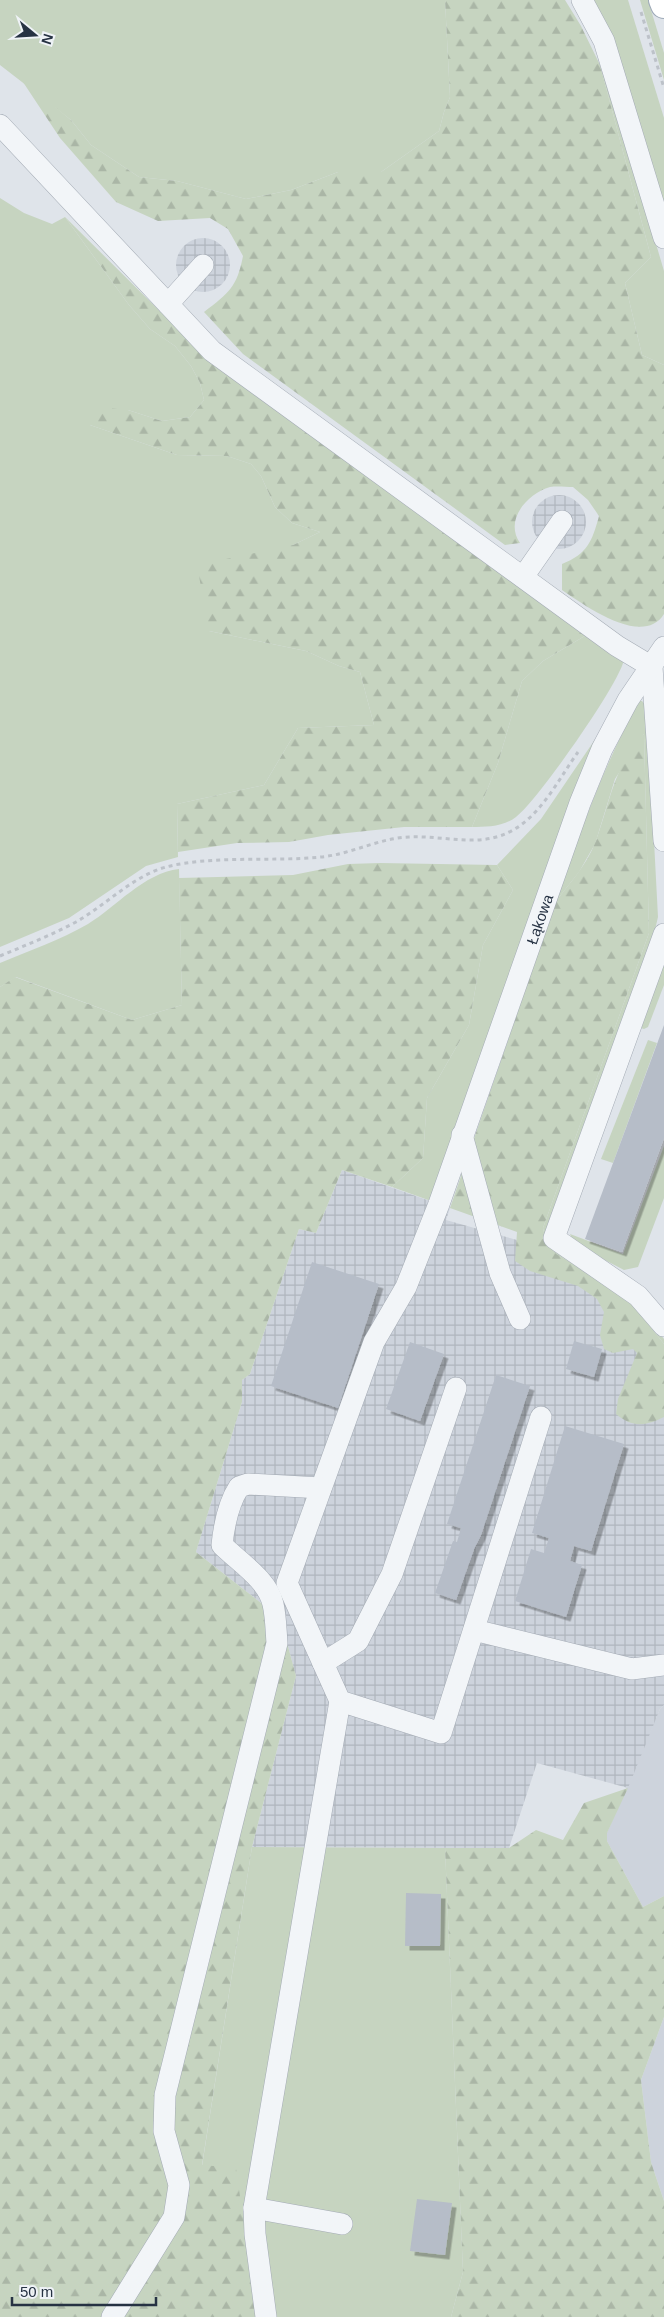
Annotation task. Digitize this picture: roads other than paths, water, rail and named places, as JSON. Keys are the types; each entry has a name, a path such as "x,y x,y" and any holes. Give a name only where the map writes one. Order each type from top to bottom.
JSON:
{"lane":[{"path":"582,0 604,40 664,238"},
{"path":"0,125 212,351 617,646 652,667 664,841"},
{"path":"168,304 203,265"},
{"path":"523,578 562,521"},
{"name":"Łąkowa","path":"340,1701 287,1583 374,1342 406,1287 439,1204 580,803 602,749 624,708 664,647"},
{"path":"664,934 554,1238 638,1296 664,1326"},
{"path":"462,1135 500,1273 520,1319"},
{"path":"323,1663 358,1641 392,1574 456,1388"},
{"path":"266,2317 255,2234 254,2208 340,1701 441,1733 541,1416"},
{"path":"112,2317 174,2217 178,2185 164,2131 165,2095 277,1644 273,1604 270,1594 259,1579 222,1545 224,1526 239,1487 248,1484 321,1488"},
{"path":"474,1630 632,1669 664,1665"},
{"path":"254,2208 342,2224"}]}
